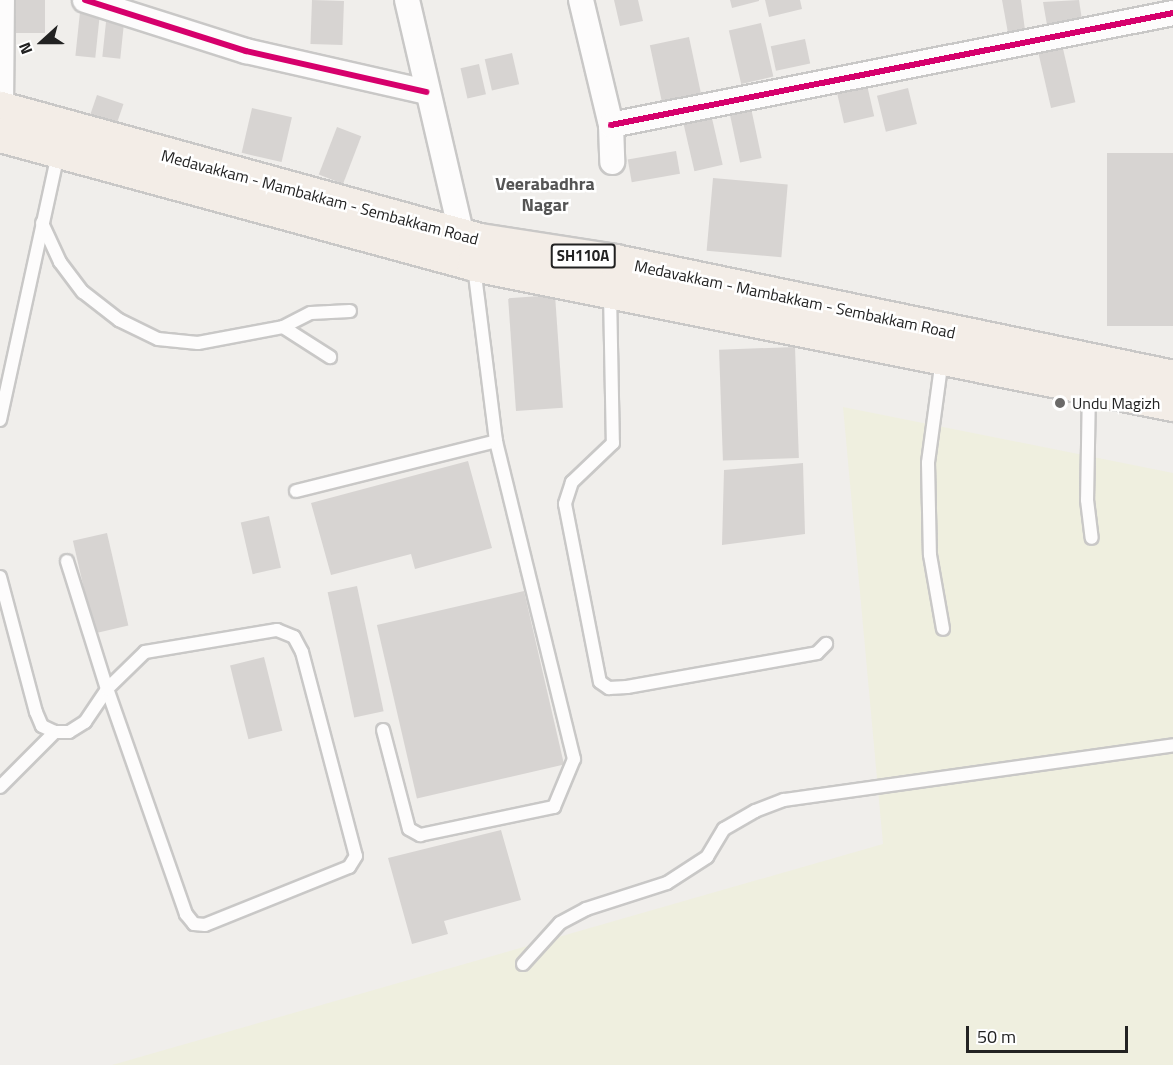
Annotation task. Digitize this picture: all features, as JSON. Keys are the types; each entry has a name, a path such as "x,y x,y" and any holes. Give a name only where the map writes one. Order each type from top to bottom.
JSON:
{"main road":[{"name":"Medavakkam - Mambakkam - Sembakkam Road","path":"0,117 61,140 610,292 942,355 1173,404"},
{"name":"Medavakkam - Mambakkam - Sembakkam Road","path":"466,253 615,261 1173,377"}],"street":[{"path":"0,117 2,0"},
{"path":"85,0 246,51 426,92"},
{"path":"407,0 426,92 466,253"},
{"path":"581,0 611,124 612,162"},
{"path":"611,124 1138,10 1173,13"}],"lane":[{"path":"0,420 61,140"},
{"path":"42,223 60,262 83,292 118,320 158,339 198,343 283,327 311,313 350,311"},
{"path":"383,730 409,829 420,835 554,807 574,759 496,441 466,253"},
{"path":"610,292 612,443 572,482 565,504 600,682 609,688 627,687 817,653 826,644"},
{"path":"283,327 330,357"},
{"path":"942,355 928,463 930,555 943,629"},
{"path":"1089,386 1087,500 1092,538"},
{"path":"296,490 496,441"},
{"path":"0,577 36,712 42,726 55,732 69,732 85,722 107,689 145,652 277,630 294,637 302,652 356,856 349,867 205,925 195,924 186,914 107,689 67,561"},
{"path":"0,787 55,732"},
{"path":"523,964 560,923 586,909 667,883 707,856 724,829 755,811 784,800 1173,745"}],"green space":[{"path":"843,407 1173,473 1173,1065 112,1065 883,844"}],"building":[{"path":"10,0 45,0 45,33 10,33"},
{"path":"312,0 344,1 342,45 310,44"},
{"path":"614,0 638,0 643,21 620,26"},
{"path":"730,0 759,0 759,1 732,8"},
{"path":"765,0 800,0 802,9 769,17"},
{"path":"1002,0 1021,0 1025,30 1008,33"},
{"path":"1079,0 1082,20 1047,25 1043,2"},
{"path":"80,12 100,14 95,58 75,56"},
{"path":"106,22 124,24 120,59 102,57"},
{"path":"761,23 773,77 741,84 729,30"},
{"path":"689,37 701,94 662,102 650,45"},
{"path":"805,39 810,63 776,71 771,46"},
{"path":"1061,40 1075,102 1051,108 1037,46"},
{"path":"512,53 519,84 492,90 485,59"},
{"path":"479,64 486,94 467,98 460,68"},
{"path":"867,85 874,116 844,123 837,92"},
{"path":"908,88 917,124 886,132 877,96"},
{"path":"97,95 123,104 116,127 89,118"},
{"path":"252,108 292,117 282,162 242,153"},
{"path":"751,108 762,158 740,162 729,113"},
{"path":"711,114 723,165 694,171 683,121"},
{"path":"337,127 361,136 343,184 319,175"},
{"path":"676,151 680,174 632,182 628,160"},
{"path":"1107,153 1173,153 1173,326 1107,326"},
{"path":"713,178 788,185 781,257 707,251"},
{"path":"555,295 563,408 516,411 508,298"},
{"path":"795,347 799,458 723,461 719,350"},
{"path":"468,461 492,548 415,569 411,554 331,575 311,503"},
{"path":"803,463 805,534 722,545 724,470"},
{"path":"269,516 281,568 253,574 241,523"},
{"path":"107,533 128,626 94,633 73,541"},
{"path":"357,586 384,711 354,717 328,592"},
{"path":"524,591 564,764 417,798 377,625"},
{"path":"264,657 282,731 248,739 230,665"},
{"path":"501,830 521,900 444,921 448,934 412,944 388,858"}],"cycle path":[{"path":"85,0 246,51 426,92"},
{"path":"611,125 1173,13"}],"place":[{"name":"Undu Magizh","path":"1060,403"}],"district":[{"name":"Veerabadhra Nagar","path":"545,195"}]}
